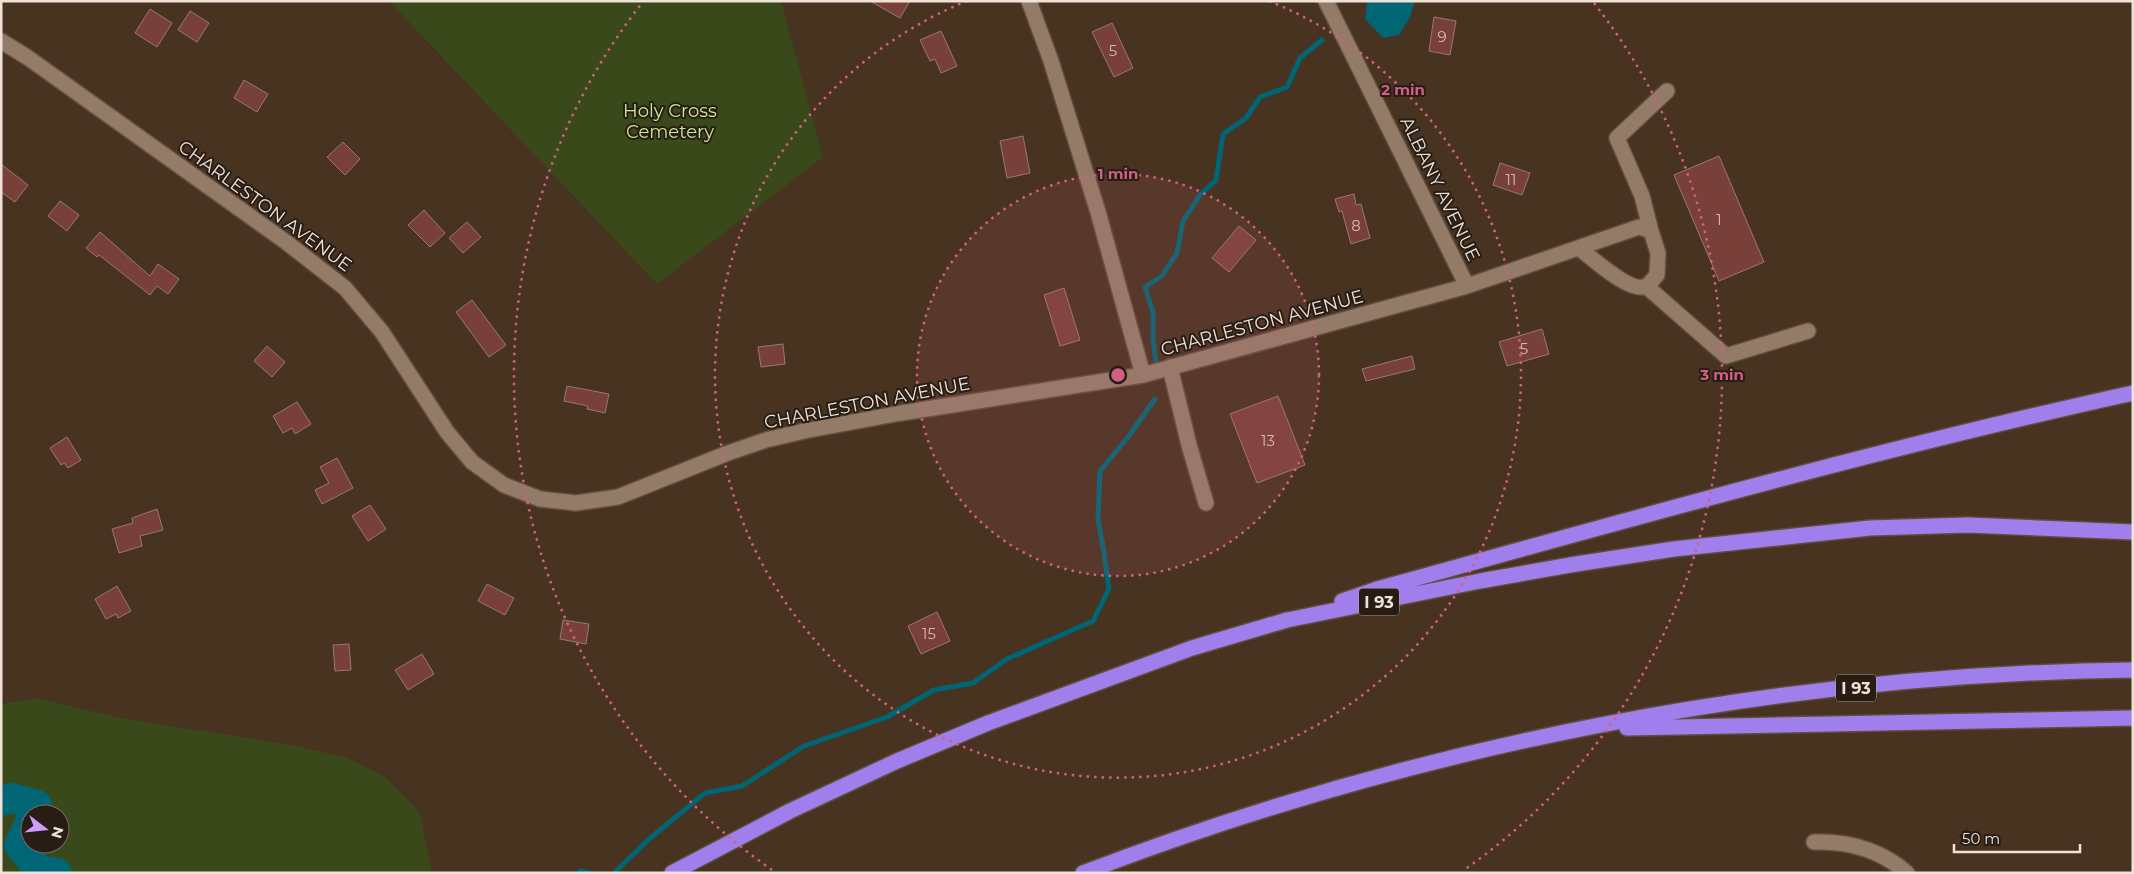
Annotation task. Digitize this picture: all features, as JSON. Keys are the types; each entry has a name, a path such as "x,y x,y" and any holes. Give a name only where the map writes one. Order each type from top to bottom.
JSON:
{"highway":[{"path":"1287,620 1377,589 1722,494 2133,392"},
{"name":"I 93","path":"672,873 790,811 897,761 979,727 1192,648 1287,620 1576,564 1674,549 1840,532 1968,524 2133,532"},
{"name":"I 93","path":"1083,873 1216,825 1333,790 1453,758 1581,729 1694,709 1825,691 1938,680 2133,670"},
{"path":"1581,729 2133,718"}],"street":[{"path":"1028,1 1051,61 1098,212 1143,375"},
{"name":"ALBANY AVENUE","path":"1326,1 1466,286"},
{"name":"CHARLESTON AVENUE","path":"1,41 28,57 279,237 345,288 382,332 446,432 472,462 504,485 540,499 579,504 618,497 728,453 766,440 901,413 1143,375 1466,286 1639,227 1651,231"},
{"path":"1579,248 1625,282 1636,287 1646,286 1658,275 1658,253 1642,196 1617,138 1667,91"},
{"path":"1646,286 1726,356 1808,331"},
{"path":"1170,368 1206,503"},
{"path":"1814,842 1836,841 1868,850 1898,865 1908,873"}],"green space":[{"name":"Holy Cross Cemetery","path":"389,1 781,1 823,157 657,284"},
{"path":"36,698 120,718 290,745 345,757 385,777 419,811 432,873 1,873 1,704"}],"water":[{"path":"1367,1 1415,1 1410,17 1399,35 1383,38 1365,19"}],"building":[{"path":"870,1 910,1 900,18"},
{"path":"150,9 172,23 157,47 135,33"},
{"path":"190,11 209,23 197,42 178,30"},
{"path":"1434,17 1456,21 1450,55 1429,51"},
{"path":"1112,23 1133,68 1114,77 1092,32"},
{"path":"941,31 957,66 941,73 935,59 930,61 920,40"},
{"path":"244,80 268,94 257,112 234,98"},
{"path":"1023,136 1030,173 1007,178 1000,141"},
{"path":"343,142 360,159 345,175 327,157"},
{"path":"1719,156 1764,262 1719,281 1674,175"},
{"path":"1500,163 1530,173 1522,195 1493,185"},
{"path":"1,164 28,185 15,202 1,192"},
{"path":"1354,194 1356,205 1361,204 1370,238 1351,244 1342,211 1339,212 1335,199"},
{"path":"60,201 79,215 67,231 48,216"},
{"path":"424,210 445,233 430,247 408,225"},
{"path":"467,222 481,237 463,253 449,238"},
{"path":"1239,226 1256,240 1229,272 1212,258"},
{"path":"100,232 150,276 158,264 179,279 168,294 157,286 150,295 99,255 97,257 86,248"},
{"path":"1064,288 1080,340 1060,346 1044,295"},
{"path":"472,300 506,345 489,357 456,312"},
{"path":"1542,329 1549,354 1507,366 1499,342"},
{"path":"783,344 785,364 761,367 758,347"},
{"path":"267,346 285,362 272,377 254,361"},
{"path":"1412,356 1415,369 1366,381 1362,369"},
{"path":"567,386 609,394 605,413 587,409 588,406 564,401"},
{"path":"1278,396 1305,465 1257,483 1230,414"},
{"path":"297,402 311,424 295,434 292,428 283,433 273,416"},
{"path":"67,437 81,460 68,468 64,463 61,465 50,448"},
{"path":"337,458 353,488 322,504 315,490 329,483 320,467"},
{"path":"370,505 386,529 368,541 352,516"},
{"path":"157,509 163,530 140,536 142,546 119,553 112,529 133,523 132,518"},
{"path":"487,584 514,598 505,615 478,601"},
{"path":"117,586 131,611 118,618 116,614 106,619 95,599"},
{"path":"937,612 950,641 921,654 908,626"},
{"path":"563,620 589,624 586,644 560,639"},
{"path":"349,644 351,670 335,671 333,645"},
{"path":"422,654 434,674 408,690 395,670"}],"waterway":[{"path":"1156,362 1153,340 1153,312 1145,287 1162,276 1177,253 1183,221 1200,195 1216,180 1223,134 1246,118 1260,97 1287,87 1300,58 1322,40"},
{"path":"614,873 648,840 705,793 742,786 804,746 887,717 934,690 973,683 1007,659 1093,621 1109,589 1098,519 1100,471 1128,437 1155,399"},
{"path":"1,801 12,798 33,804"},
{"path":"26,854 40,871 57,873"},
{"path":"578,873 580,871 589,873"}]}
